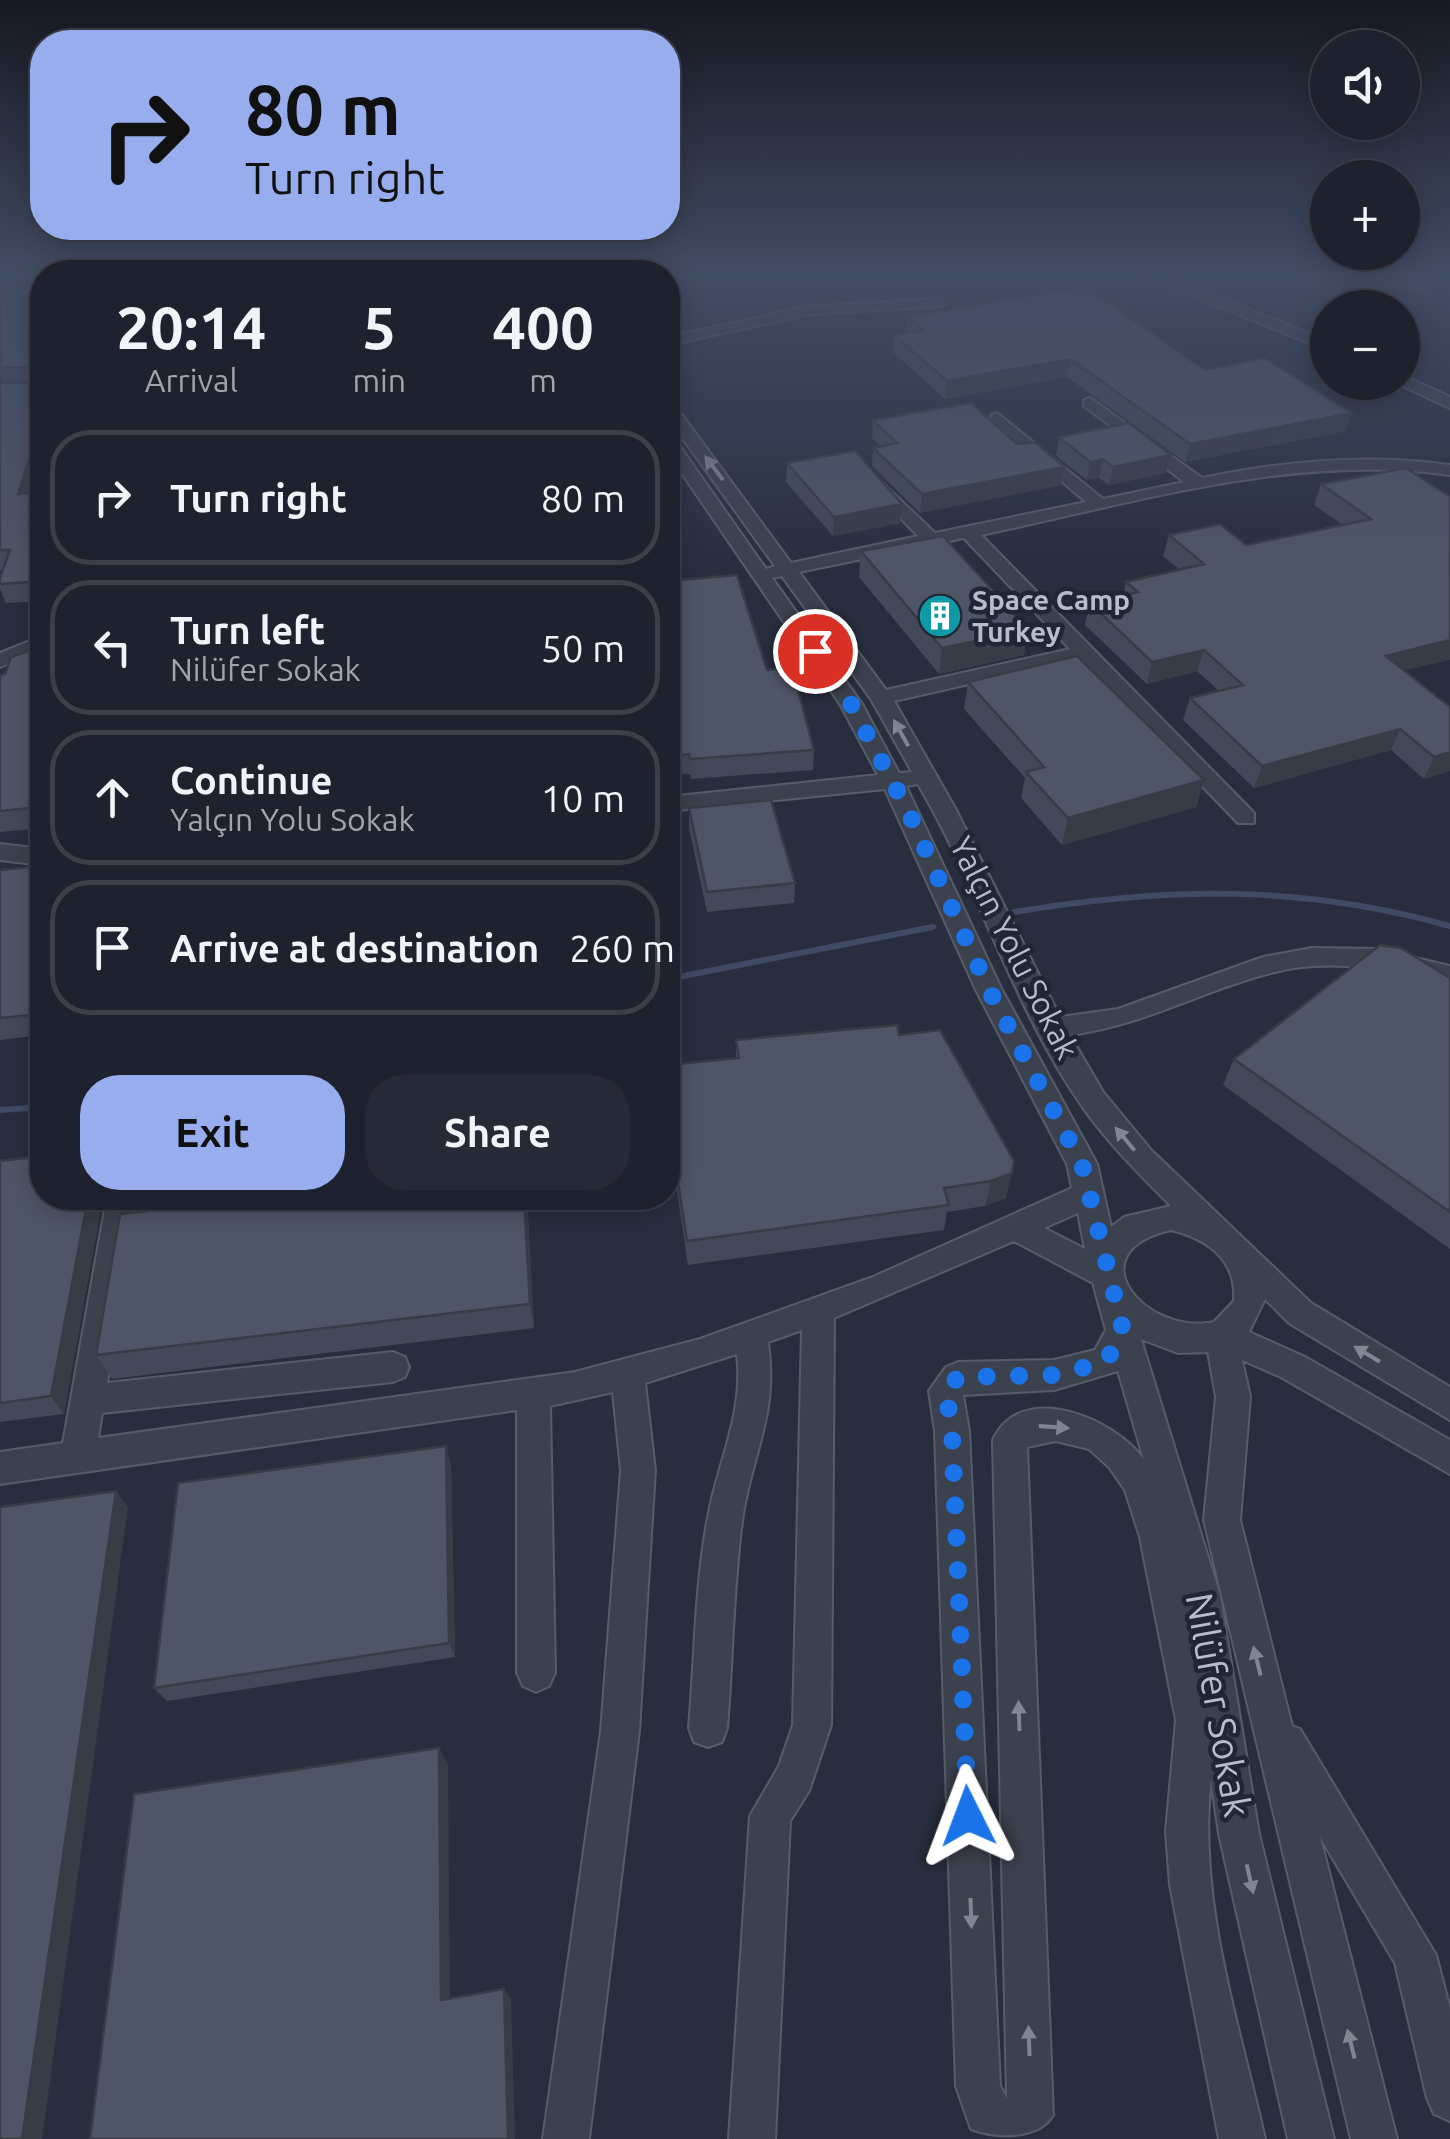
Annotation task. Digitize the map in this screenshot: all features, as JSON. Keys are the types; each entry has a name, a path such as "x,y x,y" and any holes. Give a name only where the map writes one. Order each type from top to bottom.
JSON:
{"street":[{"path":"1420,389 1450,403"},
{"path":"1090,403 1196,484"},
{"path":"997,418 1099,504"},
{"name":"Yalçın Yolu Sokak","path":"680,422 882,698 1093,1100 1141,1158 1300,1313 1450,1404"},
{"name":"Yalçın Yolu Sokak","path":"680,461 753,576 851,704 892,782 989,990 1082,1164 1106,1275"},
{"path":"753,576 1278,468 1408,464 1450,470"},
{"path":"863,468 932,540"},
{"path":"968,532 1246,818"},
{"path":"2,656 30,646"},
{"path":"882,698 1086,650"},
{"path":"680,803 926,776"},
{"path":"0,852 30,856"},
{"path":"1052,1028 1120,1018 1272,963 1312,956 1377,958 1450,976"},
{"path":"0,1468 533,1394 627,1373 818,1310 1018,1228 1087,1195"},
{"path":"78,1457 120,1210"},
{"path":"1148,1220 1194,1223 1234,1249 1252,1288 1250,1308 1238,1324 1221,1336 1199,1340 1150,1329 1114,1295 1106,1275 1107,1256 1115,1239 1148,1220"},
{"path":"1018,1228 1106,1275"},
{"name":"Nilüfer Sokak","path":"1106,1275 1202,1596 1240,1834 1311,2139"},
{"path":"752,2139 770,1816 796,1777 812,1725 818,1310"},
{"path":"1123,1330 1106,1362 1082,1372 958,1377 946,1391 952,1432 978,2086 987,2113 1010,2126 1030,2115 1010,1440 1021,1430 1040,1424 1064,1426 1095,1434 1110,1445 1132,1472 1149,1506 1194,1720 1185,1795 1187,1848 1242,2139"},
{"path":"708,1728 726,1513 752,1421 757,1380 750,1334"},
{"path":"1221,1336 1293,1367 1450,1458"},
{"name":"Nilüfer Sokak","path":"1221,1336 1232,1397 1222,1520 1374,2139"},
{"path":"88,1400 393,1367"},
{"path":"566,2139 620,1731 638,1470 627,1373"},
{"path":"533,1394 536,1673"},
{"path":"1272,1721 1415,1955 1450,2098"}],"building":[{"path":"939,374 987,374 947,381"},
{"path":"1091,374 1290,374 1310,386 1310,400 1331,400 1352,413 1190,444"},
{"path":"0,382 30,383 30,456 18,494 30,493 30,582 0,584 10,550 0,550"},
{"path":"971,403 1017,444 1035,442 1064,467 922,494 873,448 897,443 873,420"},
{"path":"1129,423 1171,455 1113,467 1103,459 1090,462 1059,437"},
{"path":"855,451 902,504 834,517 787,463"},
{"path":"1406,468 1450,497 1450,640 1386,656 1450,707 1450,752 1434,757 1400,729 1262,766 1190,698 1243,685 1204,650 1152,662 1090,603 1138,592 1126,582 1204,564 1169,535 1220,524 1246,545 1371,519 1321,484"},
{"path":"943,536 1029,630 942,648 861,551"},
{"path":"737,575 767,670 792,667 814,750 690,759 689,754 680,755 680,580"},
{"path":"30,650 30,808 0,811 0,675 5,674 11,657"},
{"path":"1077,656 1204,780 1068,818 1026,772 1044,767 968,682"},
{"path":"771,800 795,883 707,892 689,808"},
{"path":"30,867 30,1015 0,1018 0,870"},
{"path":"1380,945 1401,948 1450,978 1450,1212 1234,1059"},
{"path":"897,1025 899,1035 940,1030 1014,1161 1012,1173 991,1181 944,1188 949,1205 687,1241 680,1195 680,1064 739,1058 736,1040"},
{"path":"30,1157 30,1210 86,1210 51,1396 0,1403 0,1161"},
{"path":"157,1210 525,1210 530,1304 96,1355 120,1214"},
{"path":"446,1446 449,1643 154,1688 178,1483"},
{"path":"116,1491 22,2139 0,2139 0,1507"},
{"path":"439,1748 441,2000 504,1989 508,2139 90,2139 134,1794"}],"waterway":[{"path":"1014,912 1125,898 1233,894 1340,903 1450,926"},
{"path":"680,977 933,927"},
{"path":"0,1110 30,1108"}],"place":[{"name":"Space Camp Turkey","path":"940,616"}],"route":[{"path":"815,651 851,704 909,813 989,990 1082,1164 1106,1275 1123,1330 1106,1362 1082,1372 958,1377 946,1391 952,1432 968,1816"}]}
